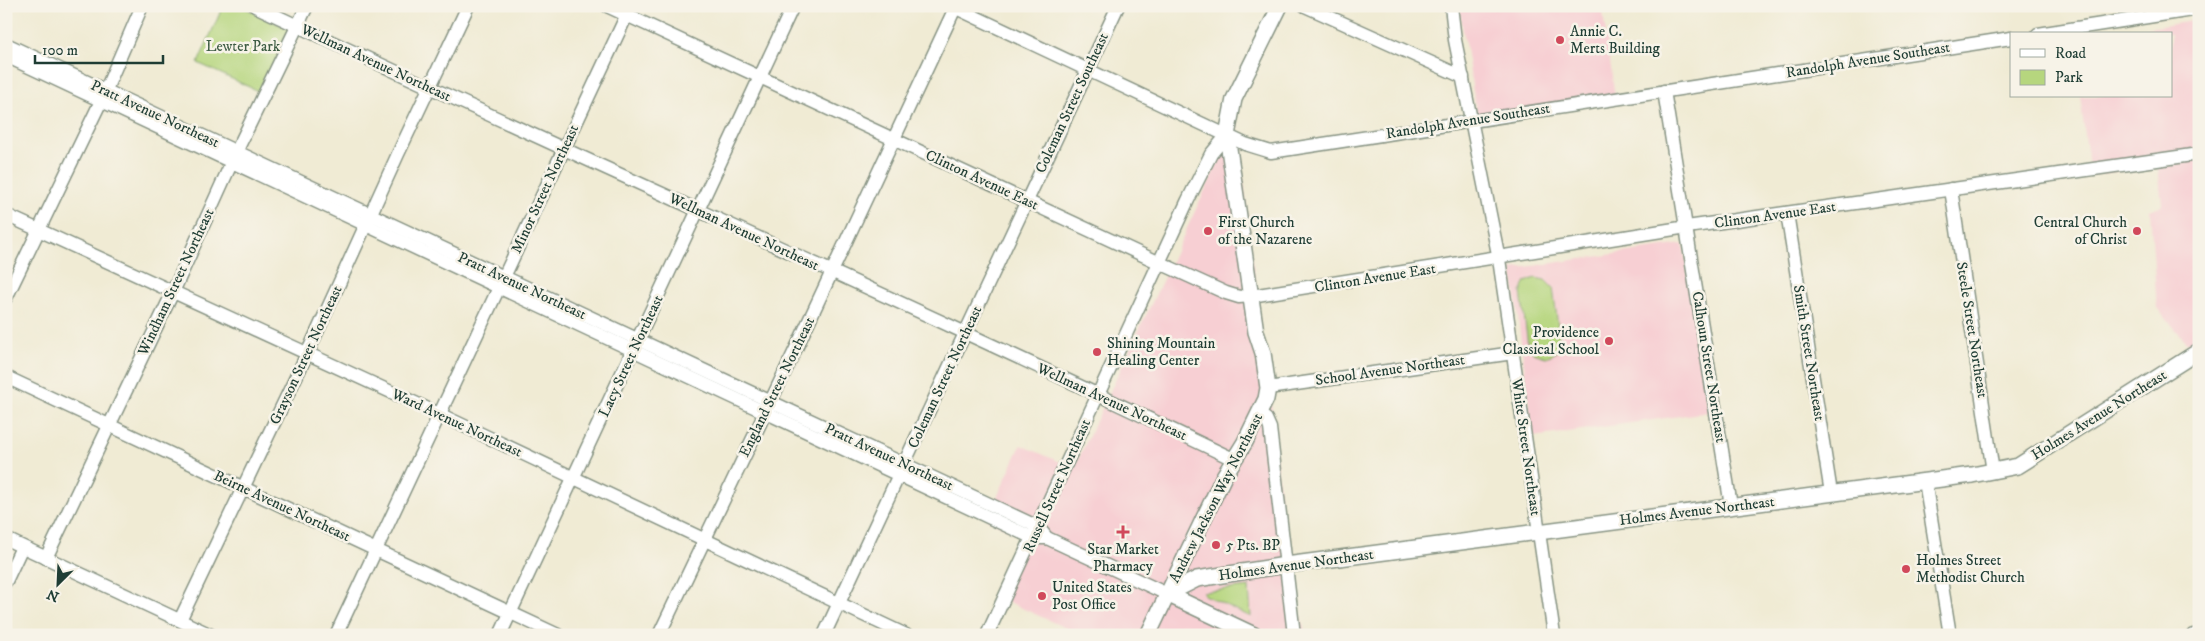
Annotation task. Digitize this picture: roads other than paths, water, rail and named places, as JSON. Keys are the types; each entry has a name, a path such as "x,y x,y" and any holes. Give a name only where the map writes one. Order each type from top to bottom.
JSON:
{"main road":[{"path":"1268,388 1263,353 1256,332 1227,135 1234,99 1280,6"},
{"path":"1233,459 1238,439 1258,391 1254,352 1256,332"},
{"name":"Holmes Avenue Northeast","path":"1167,594 1198,579 1286,565 1993,472 2018,466 2199,351"},
{"name":"Andrew Jackson Way Northeast","path":"1148,635 1233,459 1245,442 1259,414 1268,388"},
{"path":"1167,594 1254,635"}],"street":[{"path":"6,298 103,96 142,6"},
{"name":"Wellman Avenue Northeast","path":"255,6 966,335 1099,394 1233,459"},
{"name":"Windham Street Northeast","path":"46,558 173,292 234,157 306,6"},
{"name":"Grayson Street Northeast","path":"180,620 307,354 468,6"},
{"name":"Clinton Avenue East","path":"607,6 629,11 760,78 1160,263 1239,297 1499,259 1687,227 2199,154"},
{"name":"Lacy Street Northeast","path":"500,635 793,6"},
{"name":"Coleman Street Southeast","path":"1027,201 1118,6"},
{"path":"1305,6 1463,77"},
{"name":"White Street Northeast","path":"1451,6 1499,259 1554,635"},
{"name":"Randolph Avenue Southeast","path":"954,7 1246,144 1271,152 2010,38"},
{"name":"England Street Northeast","path":"660,635 800,340 954,7"},
{"path":"2051,32 2199,9"},
{"name":"Minor Street Northeast","path":"336,635 629,11"},
{"name":"Pratt Avenue Northeast","path":"6,44 103,96"},
{"name":"Pratt Avenue Northeast","path":"6,56 103,96 1035,533"},
{"name":"Calhoun Street Northeast","path":"1664,91 1731,506"},
{"name":"Russell Street Northeast","path":"987,635 1188,200 1211,154 1227,135"},
{"name":"Steele Street Northeast","path":"1951,189 1993,472"},
{"name":"Coleman Street Northeast","path":"824,635 966,335 1027,201"},
{"name":"Smith Street Northeast","path":"1787,213 1830,493"},
{"name":"Ward Avenue Northeast","path":"6,215 439,414 906,635"},
{"name":"School Avenue Northeast","path":"1268,388 1512,353"},
{"name":"Beirne Avenue Northeast","path":"6,377 558,635"},
{"path":"1259,414 1266,419 1270,428 1294,635"},
{"path":"1925,481 1950,635"},
{"path":"1035,533 1167,594"},
{"path":"6,539 211,635"},
{"path":"6,582 22,546"},
{"path":"2194,635 2199,634"}],"place":[{"name":"Annie C. Merts Building","path":"1560,40"},
{"name":"First Church of the Nazarene","path":"1208,231"},
{"name":"Central Church of Christ","path":"2137,231"},
{"name":"Providence Classical School","path":"1609,341"},
{"name":"Shining Mountain Healing Center","path":"1097,352"},
{"name":"Star Market Pharmacy","path":"1123,532"},
{"name":"5 Pts. BP","path":"1216,545"},
{"name":"Holmes Street Methodist Church","path":"1906,569"},
{"name":"United States Post Office","path":"1042,596"}],"park label":[{"name":"Lewter Park","path":"243,46"}]}
